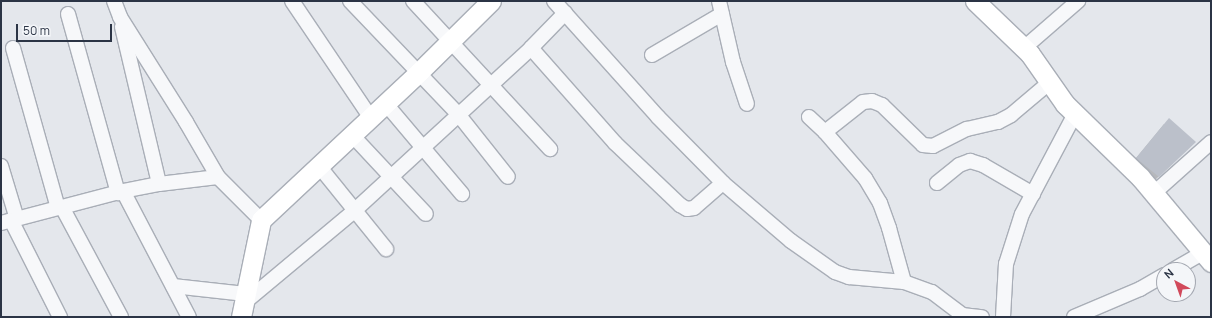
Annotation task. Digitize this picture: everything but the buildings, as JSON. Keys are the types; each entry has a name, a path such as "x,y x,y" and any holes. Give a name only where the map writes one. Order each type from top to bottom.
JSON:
{"main road":[{"path":"243,305 261,220 386,104 491,1"},
{"path":"975,1 1024,48 1065,104 1140,177 1207,257"}],"street":[{"path":"114,1 120,17 159,184"},
{"path":"292,1 371,118"},
{"path":"350,1 458,114 508,177"},
{"path":"413,1 492,84 550,149"},
{"path":"554,1 658,116 723,183 791,241 835,272 849,277 904,282 932,292 960,316 982,317"},
{"path":"1024,48 1078,1"},
{"path":"652,55 720,8 733,62 747,104"},
{"path":"173,286 243,305 354,211 531,48 565,13"},
{"path":"68,14 120,192 189,317"},
{"path":"120,17 186,122 218,177 261,220"},
{"path":"13,48 60,208 121,317"},
{"path":"531,48 615,143 680,205 688,209 694,208 723,183"},
{"path":"826,132 863,102 872,101 882,105 923,145 933,146 966,129 998,122 1011,115 1050,82"},
{"path":"386,104 462,194"},
{"path":"1003,317 1006,264 1022,214 1075,114"},
{"path":"809,117 826,132 864,178 880,203 889,228 904,282"},
{"path":"352,136 426,214"},
{"path":"1154,193 1211,142"},
{"path":"937,183 959,165 970,161 983,165 1032,194"},
{"path":"1,166 10,220 60,317"},
{"path":"319,166 386,249"},
{"path":"10,220 120,192 159,184 218,177"},
{"path":"1194,262 1207,257"},
{"path":"1074,317 1092,314 1156,280"}]}
